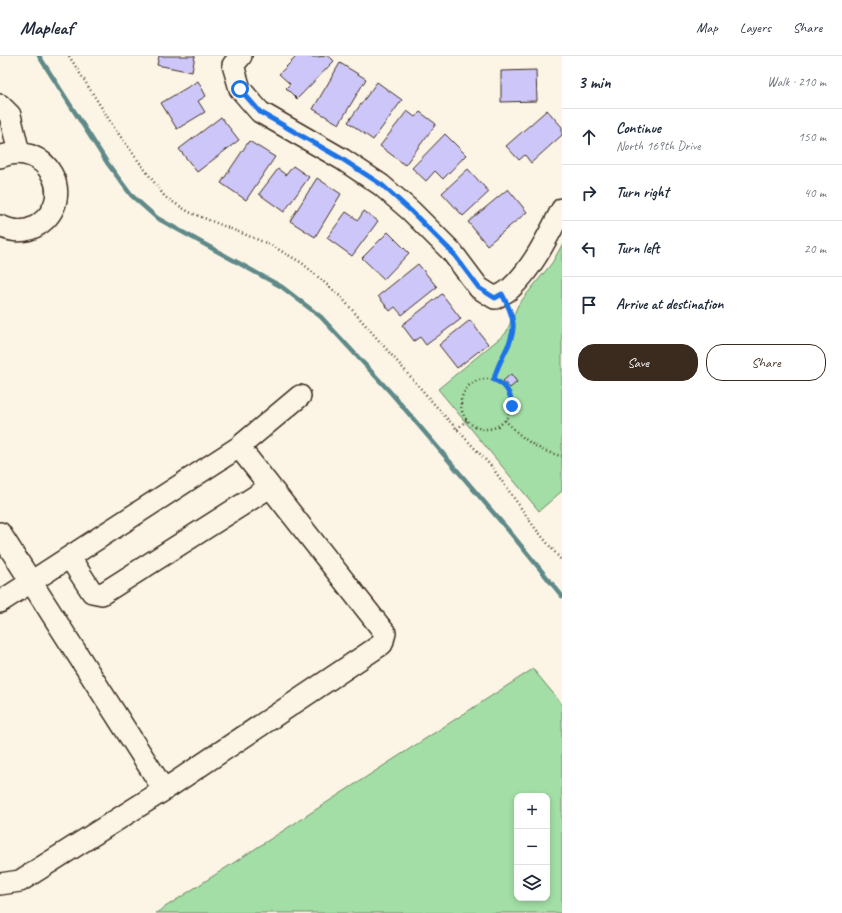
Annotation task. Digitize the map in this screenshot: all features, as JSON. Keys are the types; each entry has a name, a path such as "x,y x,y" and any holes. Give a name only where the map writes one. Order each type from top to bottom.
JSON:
{"street":[{"path":"237,60 240,89 260,112 342,159 382,185 411,211 452,252 479,288 499,296 511,288 537,254 562,209"},
{"path":"0,105 10,115 10,155 32,155 43,162 52,172 56,184 57,198 52,210 44,220 33,228 21,231 2,232"},
{"path":"0,602 32,583 239,447 300,396"},
{"path":"0,884 20,881 164,790 382,644 385,633 239,447"},
{"path":"70,558 92,592 102,594 270,487"},
{"path":"0,534 164,790"}],"path":[{"path":"69,56 116,129 164,197 189,212 271,245 302,263 342,297 492,467 535,528 562,561"},
{"path":"494,380 498,364 508,345 513,329 511,312 499,296"},
{"path":"481,379 494,380 503,385 511,398 512,406 505,420 499,425 484,429 476,427 467,420 461,409 461,401 467,387 481,379"},
{"path":"457,429 467,420"},
{"path":"505,420 523,438 540,449 562,456"}],"green space":[{"path":"562,245 562,491 539,511 438,389 506,333 518,305 552,263"},
{"path":"533,669 562,704 562,913 156,913"}],"building":[{"path":"159,56 195,56 192,72 157,65"},
{"path":"297,56 329,56 334,61 297,99 286,88 290,84 279,74"},
{"path":"340,63 366,79 339,124 313,109"},
{"path":"536,70 537,101 501,102 501,71"},
{"path":"198,81 206,96 198,101 205,112 177,129 161,103"},
{"path":"377,82 402,100 373,140 348,122"},
{"path":"547,110 562,127 562,135 531,163 525,155 519,160 506,146"},
{"path":"407,111 415,117 420,112 436,124 405,165 380,146"},
{"path":"221,117 239,140 197,172 179,149"},
{"path":"445,134 466,155 443,179 435,171 426,181 412,168"},
{"path":"249,141 275,157 246,200 221,183"},
{"path":"293,166 309,177 284,212 259,194 278,169 286,175"},
{"path":"468,169 489,192 463,216 442,193"},
{"path":"317,178 341,194 315,237 290,221"},
{"path":"508,189 527,212 487,245 468,222"},
{"path":"364,211 378,221 352,256 327,238 346,212 358,220"},
{"path":"388,232 409,253 384,279 362,258"},
{"path":"418,264 437,287 402,315 395,307 390,311 378,296"},
{"path":"442,294 461,319 426,345 420,337 414,341 402,325"},
{"path":"470,320 488,344 457,368 439,345"},
{"path":"511,374 517,382 510,388 503,381"}],"waterway":[{"path":"39,56 108,164 131,195 157,218 282,287 321,317 392,394 509,531 562,596"}],"route":[{"path":"240,89 260,112 342,159 382,185 411,211 452,252 479,288 495,298 502,294 511,312 513,329 512,337 502,354 494,380 503,385 508,391 512,406"}]}
